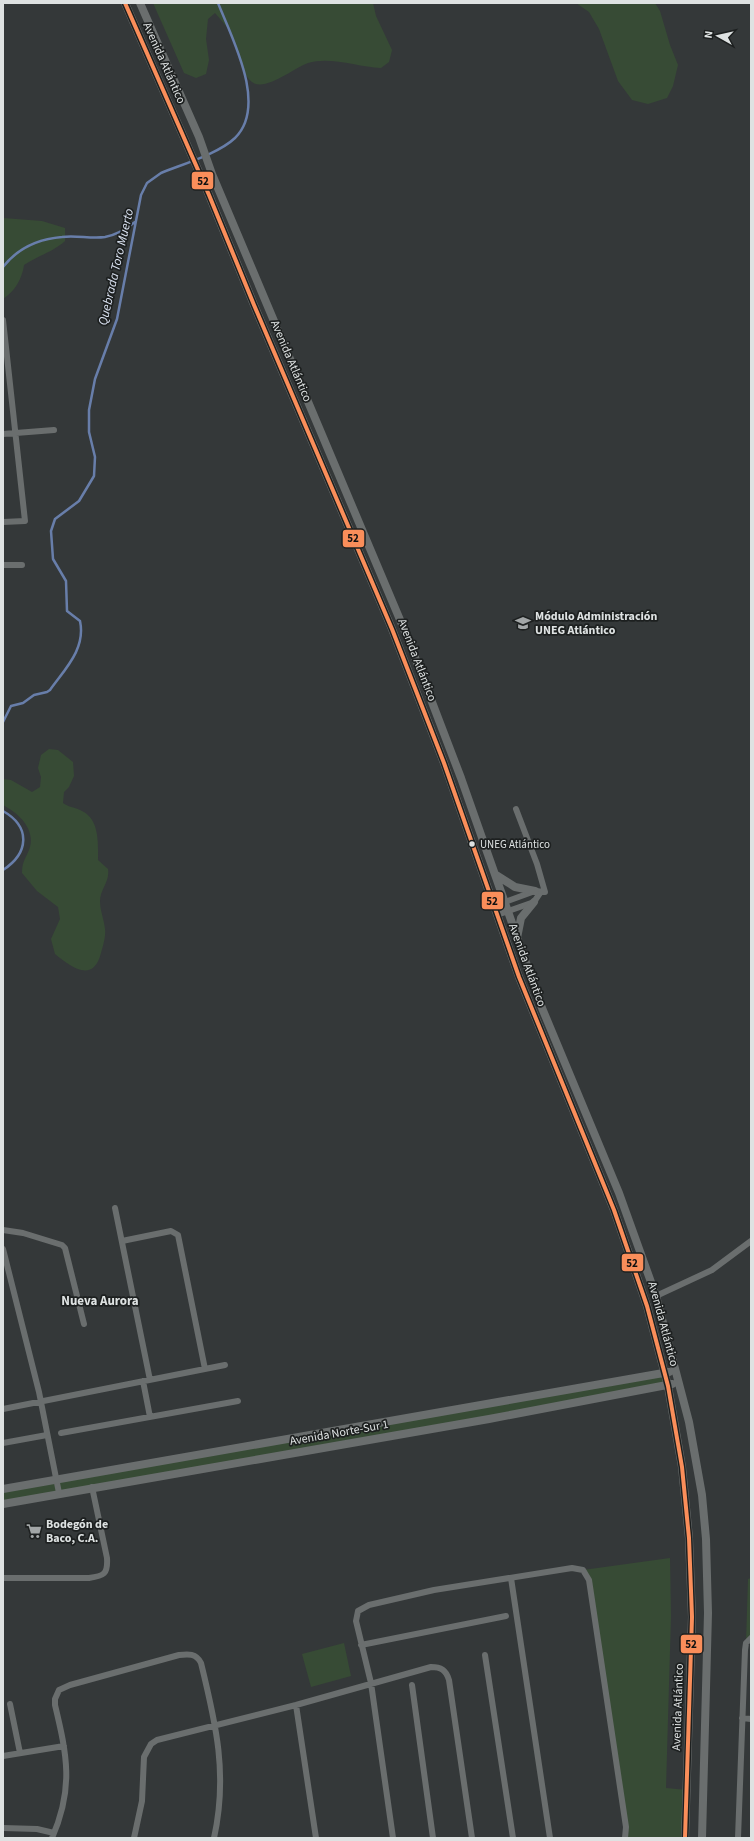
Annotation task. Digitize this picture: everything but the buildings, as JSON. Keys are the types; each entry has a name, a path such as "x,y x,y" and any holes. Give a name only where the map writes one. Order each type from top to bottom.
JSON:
{"main road":[{"name":"Avenida Atlántico","path":"125,3 201,178 392,629 441,756 497,915 544,1041 588,1144 614,1210 647,1306 668,1386 686,1498 691,1573 691,1664 685,1838"},
{"name":"Avenida Atlántico","path":"140,3 199,137 212,174 406,634 496,875 507,912 542,1008 619,1193 656,1296 689,1422 696,1458 706,1539 708,1648 702,1838"},
{"path":"496,875 515,887 538,892"},
{"path":"517,939 521,918 534,902"},
{"name":"Avenida Norte-Sur 1","path":"3,1489 676,1371"},
{"name":"Avenida Norte-Sur 1","path":"3,1504 92,1487 489,1420 679,1383"}],"street":[{"path":"3,320 14,433 25,521 3,522"},
{"path":"3,434 54,430"},
{"path":"3,565 22,565"},
{"path":"494,906 538,892 545,892 537,864 516,810"},
{"path":"497,915 534,902 538,892"},
{"path":"116,1208 150,1380"},
{"path":"3,1230 29,1234 62,1244 65,1248 84,1324"},
{"path":"122,1241 172,1231 178,1235 205,1369"},
{"path":"656,1296 712,1270 751,1242"},
{"path":"3,1249 40,1401 59,1493"},
{"path":"3,1408 225,1365"},
{"path":"143,1381 150,1417"},
{"path":"61,1433 238,1401"},
{"path":"3,1444 47,1435"},
{"path":"3,1578 88,1578 100,1576 105,1573 107,1569 107,1558 92,1487"},
{"path":"393,1838 371,1683 356,1621 358,1611 362,1608 434,1590 572,1568 583,1570 587,1574 624,1819 625,1838"},
{"path":"512,1578 550,1838"},
{"path":"361,1645 506,1616"},
{"path":"738,1838 745,1650 746,1643 751,1638"},
{"path":"3,1828 37,1828 53,1836 62,1809 66,1782 64,1746 55,1705 55,1699 59,1690 70,1685 179,1655 191,1654 199,1658 216,1724 221,1776 214,1838"},
{"path":"485,1655 513,1838"},
{"path":"134,1838 142,1801 144,1757 151,1744 157,1740 216,1724 296,1706 371,1683 431,1667 442,1669 448,1675 472,1838"},
{"path":"412,1685 433,1838"},
{"path":"10,1704 20,1753"},
{"path":"296,1706 316,1838"},
{"path":"742,1718 751,1719"},
{"path":"3,1756 64,1746"}],"green space":[{"path":"153,3 373,3 376,16 392,50 389,62 381,68 335,61 317,61 308,63 272,82 258,84 252,82 247,77 241,65 230,32 215,13 208,19 206,39 209,60 206,74 196,78 184,73"},
{"path":"576,3 655,3 660,11 670,45 678,65 673,86 667,98 648,104 632,100 618,81 599,29 589,12"},
{"path":"3,218 42,221 65,228 65,241 24,265 22,275 17,284 3,299"},
{"path":"49,749 58,750 73,762 74,776 69,787 64,792 63,803 87,814 91,819 98,839 98,860 108,869 108,878 100,897 105,929 104,941 97,962 93,968 87,970 74,968 55,954 51,939 60,919 58,907 37,891 22,873 24,862 30,847 30,834 28,827 24,822 14,812 3,805 3,779 11,780 32,792 40,787 41,777 38,768 41,755"},
{"path":"664,1372 668,1386 3,1504 3,1489"},
{"path":"670,1558 671,1616 666,1788 687,1790 685,1838 625,1838 589,1580 583,1570"},
{"path":"751,1578 751,1638 746,1643 748,1579"},
{"path":"344,1643 351,1676 311,1687 302,1654"}],"waterway":[{"name":"Quebrada Toro Muerto","path":"3,722 11,706 23,703 34,695 50,690 73,658 80,641 80,621 67,611 66,581 53,559 51,531 55,519 79,501 94,476 95,457 89,432 89,410 95,379 117,319 141,195 147,183 161,173 210,154 228,144 235,138 244,124 248,108 248,90 238,53 218,3"},
{"path":"3,267 21,250 36,243 53,238 105,237 113,235 135,222"},
{"name":"Quebrada Toro Muerto","path":"3,811 12,817 18,825 22,832 23,840 22,848 18,856 3,870"}],"transit line":[{"name":"52","path":"125,3 209,195 254,305 392,629 444,763 519,977 614,1210 647,1306 668,1386 682,1467 689,1538 692,1617 685,1838"}],"place":[{"name":"Módulo Administración UNEG Atlántico","path":"523,623"},
{"name":"UNEG Atlántico","path":"472,844"},
{"name":"Bodegón de Baco, C.A.","path":"34,1531"}],"district":[{"name":"Nueva Aurora","path":"100,1301"}]}
